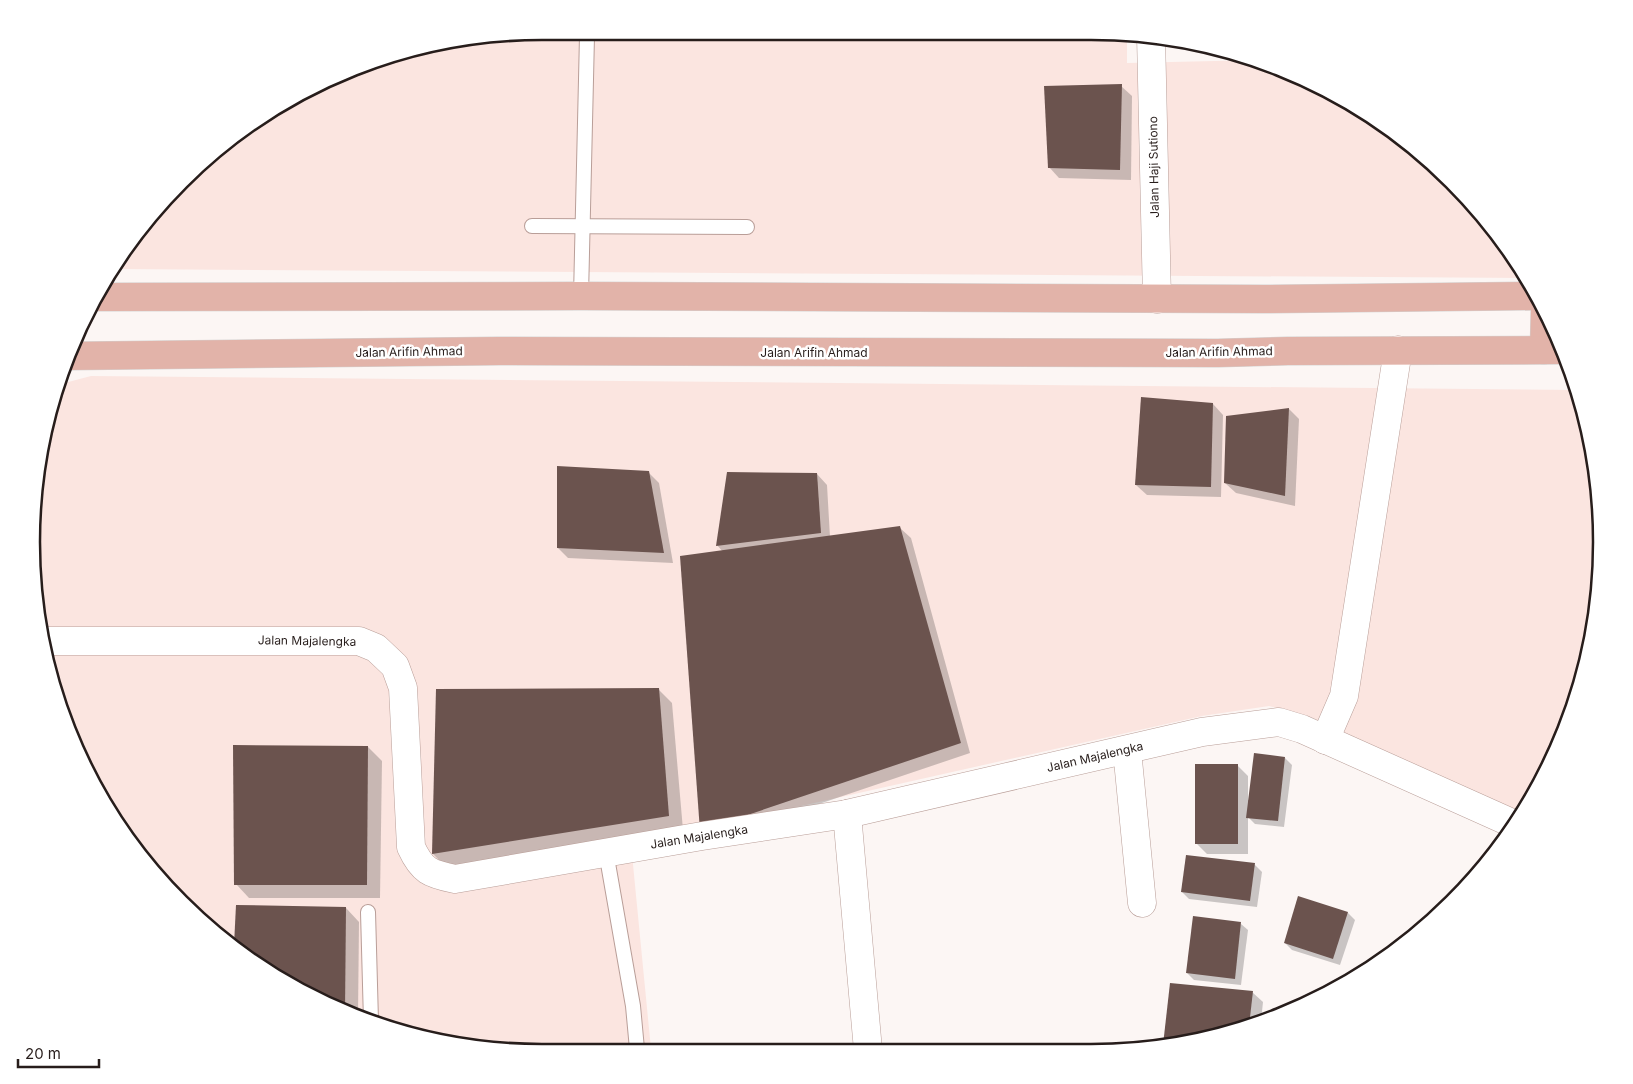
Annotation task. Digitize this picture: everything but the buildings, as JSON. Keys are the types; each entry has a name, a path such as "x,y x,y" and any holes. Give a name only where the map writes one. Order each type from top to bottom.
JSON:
{"main road":[{"path":"104,297 581,296 1264,299 1529,296"},
{"name":"Jalan Arifin Ahmad","path":"76,356 499,352 1218,353 1553,350"}],"street":[{"name":"Jalan Haji Sutiono","path":"1151,43 1157,299"},
{"path":"1325,740 1344,696 1398,350"},
{"name":"Jalan Majalengka","path":"50,641 359,641 376,648 396,666 403,688 411,847 418,862 426,870 439,876 455,879 702,836 846,814 1202,732 1280,722 1302,729 1508,821"},
{"path":"1127,750 1142,903"},
{"path":"846,814 867,1044"}],"lane":[{"path":"581,296 587,40"},
{"path":"532,226 747,227"},
{"path":"606,852 633,1006 637,1044"},
{"path":"368,912 371,1013"}],"shaded area":[{"path":"542,40 1091,40 1127,41 1127,63 1232,61 1283,78 1342,107 1397,144 1446,187 1489,236 1518,278 121,269 144,236 187,187 236,144 291,107 320,92 350,78 412,57 476,44"},
{"path":"91,376 1569,390 1576,412 1589,476 1593,542 1589,608 1576,672 1555,734 1526,793 1513,813 1313,718 1269,706 1202,716 631,844 651,1044 542,1044 476,1040 412,1027 350,1006 291,977 263,959 236,940 187,897 144,848 107,793 78,734 67,703 57,672 44,608 40,542 44,476 57,412 67,382"}]}
